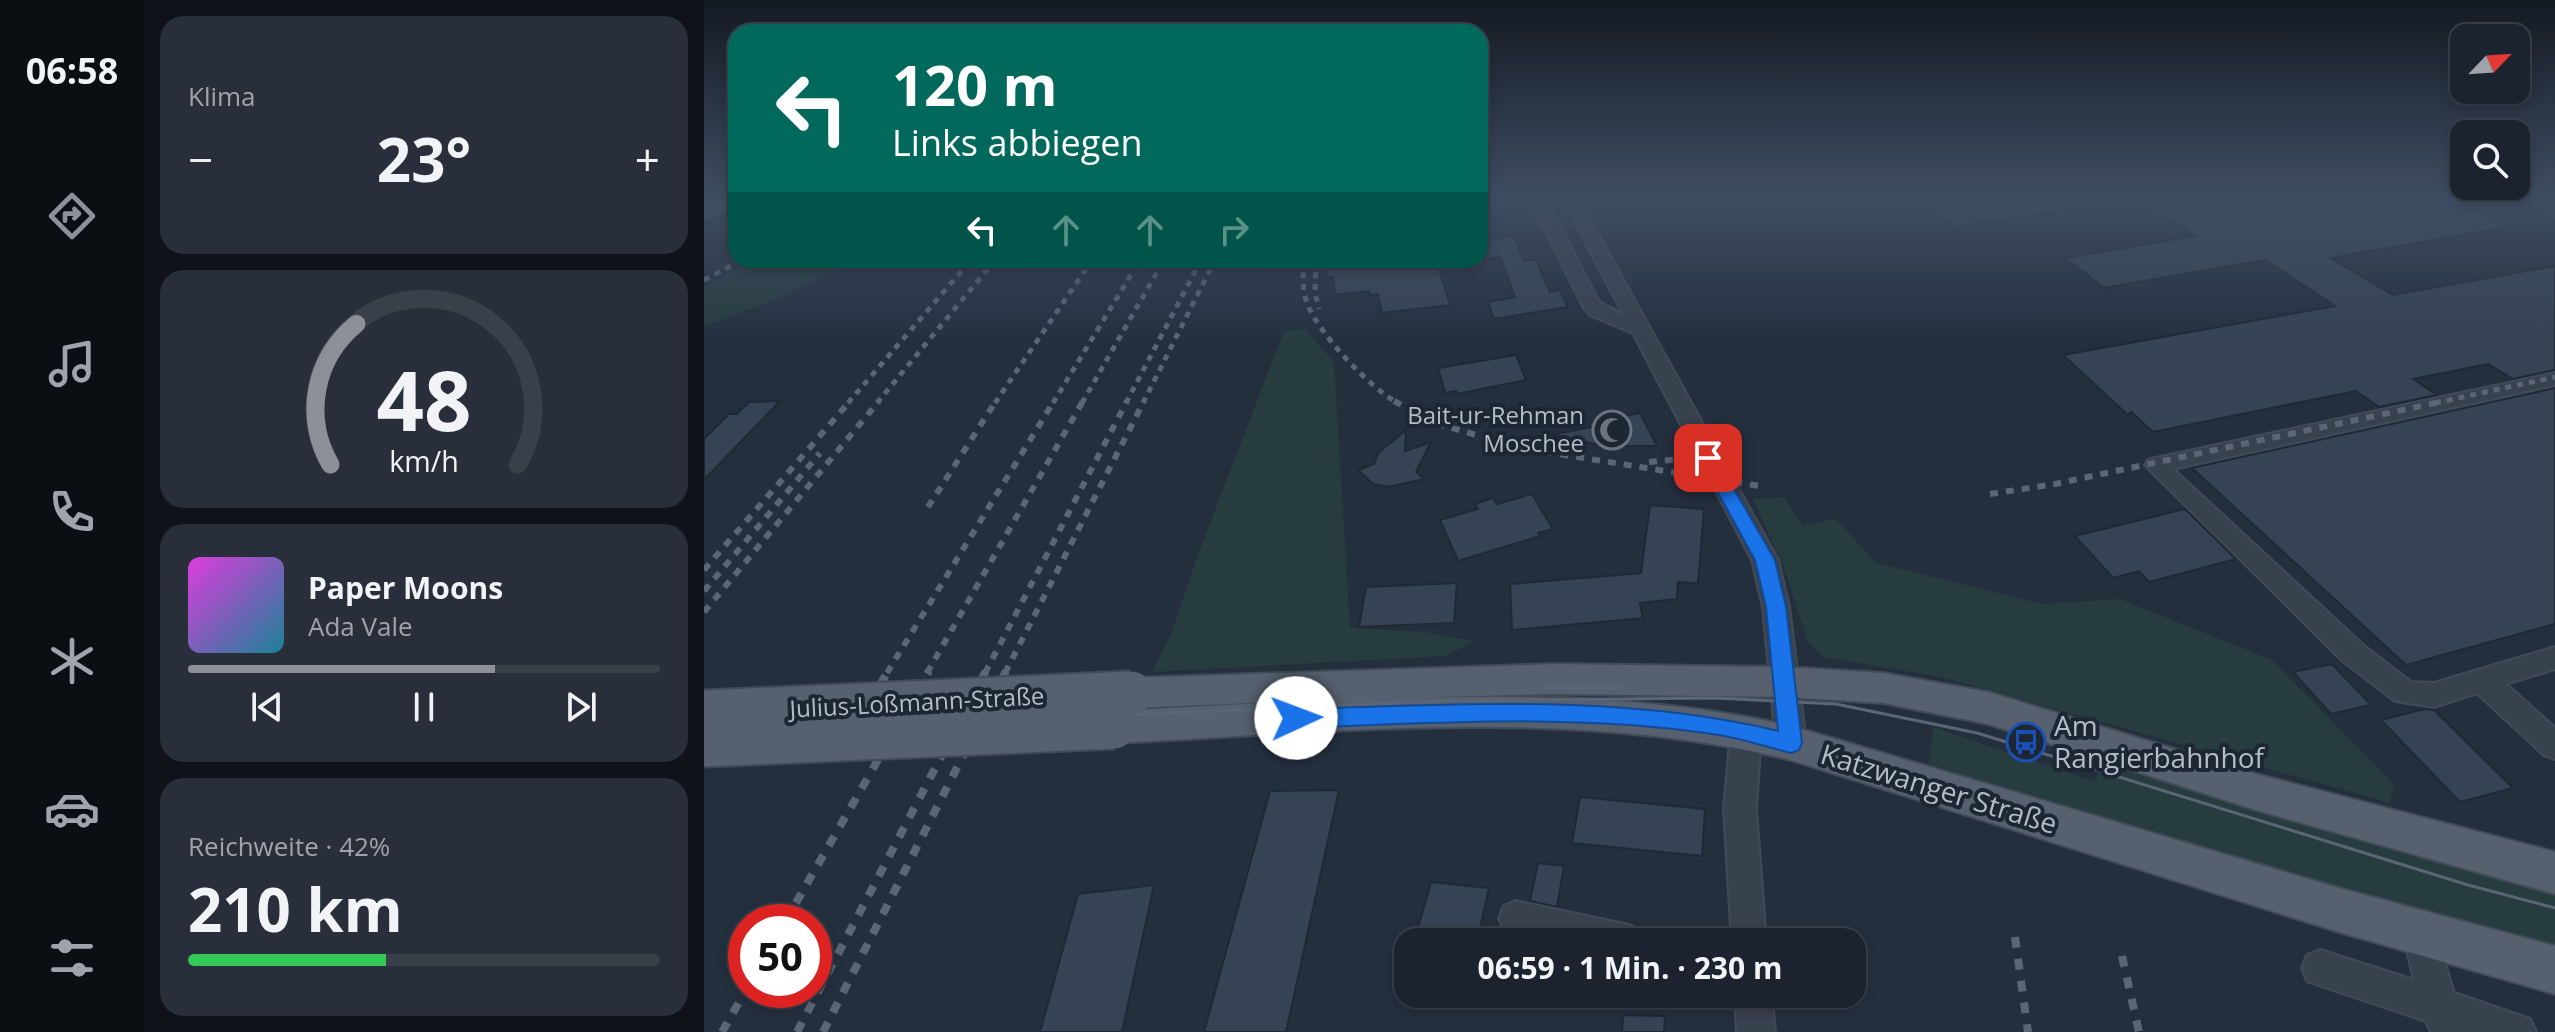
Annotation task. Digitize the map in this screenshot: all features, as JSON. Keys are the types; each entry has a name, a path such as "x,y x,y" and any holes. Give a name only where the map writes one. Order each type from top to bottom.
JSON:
{"main road":[{"path":"1122,710 1461,680 1785,682 1883,688 1988,708 2256,792 2555,873"},
{"name":"Julius-Loßmann-Straße","path":"704,712 1122,710"},
{"name":"Julius-Loßmann-Straße","path":"704,745 1122,710"},
{"name":"Katzwanger Straße","path":"1122,710 1551,713 1643,717 1746,732 2420,933 2555,970"}],"street":[{"path":"1562,246 1597,311 1643,330"},
{"path":"1596,246 1765,560 1776,607 1791,743"},
{"path":"2550,666 2482,680 2434,695 2405,693 2353,653 2156,465 2555,379"},
{"path":"2482,680 2555,746"},
{"path":"1746,732 1740,809 1748,928"},
{"path":"1516,918 1563,928"},
{"path":"2420,933 2444,1019"},
{"path":"2320,968 2444,1019 2517,1032"},
{"path":"1754,1008 1756,1032"}],"green space":[{"path":"739,268 844,268 772,301 704,326 704,287"},
{"path":"1305,329 1334,362 1350,628 1425,632 1474,641 1446,656 1152,672 1171,634 1200,549 1284,331"},
{"path":"1784,497 1803,525 1836,519 1876,563 2042,604 2120,599 2272,660 2394,784 2390,803 1941,677 1823,657 1808,642 1784,568 1753,499"},
{"path":"1933,727 2096,782 2100,756 2555,881 2555,959 1927,779"}],"building":[{"path":"1488,246 1518,246 1524,260 1536,260 1550,292 1560,290 1568,307 1494,319 1488,302 1515,297 1500,257 1488,259"},
{"path":"2135,246 2398,246 2331,258 2393,295 2555,266 2555,370 2513,379 2488,364 2413,379 2437,395 2379,407 2356,391 2153,432 2131,412 2128,415 2063,355 2335,306 2265,260 2104,288 2065,258"},
{"path":"1327,268 1438,268 1450,305 1382,313 1378,294 1370,295 1369,291 1335,295 1333,277 1326,278"},
{"path":"1516,355 1526,380 1457,394 1456,391 1445,393 1438,368"},
{"path":"2555,388 2555,624 2406,665 2192,468"},
{"path":"780,401 704,480 704,439 729,414 737,414 749,402"},
{"name":"Bait-ur-Rehman Moschee","path":"1640,413 1657,446 1604,446 1552,435 1591,427 1589,423"},
{"path":"1406,430 1405,451 1431,442 1416,472 1424,479 1389,487 1373,484 1358,470 1374,464 1378,453"},
{"path":"1532,494 1553,529 1538,533 1540,536 1458,561 1440,520 1478,509 1475,504 1493,498 1497,504"},
{"path":"1650,505 1704,509 1698,583 1678,582 1677,599 1640,603 1643,618 1512,630 1510,584 1641,573"},
{"path":"2185,509 2236,559 2149,582 2139,571 2113,578 2075,536"},
{"path":"1457,583 1454,623 1359,627 1366,587"},
{"path":"2332,664 2371,705 2331,714 2293,672"},
{"path":"2425,709 2434,710 2513,788 2460,802 2381,720"},
{"path":"1339,790 1286,1032 1204,1032 1270,791"},
{"path":"1580,797 1705,809 1702,856 1572,843"},
{"path":"1538,863 1564,866 1557,907 1530,901"},
{"path":"1431,882 1489,888 1480,928 1418,928"},
{"path":"1154,885 1122,1032 1040,1032 1078,894"},
{"path":"1623,1015 1665,1016 1664,1032 1622,1032"}],"tram line":[{"path":"1544,688 1624,688"},
{"path":"704,733 1443,701 1715,698 1836,704 1977,733 2468,885 2555,908"}],"railway":[{"path":"704,280 728,267"},
{"path":"848,403 964,268"},
{"path":"877,403 988,268"},
{"path":"995,403 1087,268"},
{"path":"1053,403 1135,268"},
{"path":"1082,403 1159,268"},
{"path":"1126,403 1197,268"},
{"path":"1143,403 1211,268"},
{"path":"1304,268 1305,298 1322,329 1360,373 1398,403"},
{"path":"1316,268 1315,293 1319,309"},
{"path":"2435,403 2555,377"},
{"path":"704,570 850,401"},
{"path":"704,612 879,401"},
{"path":"928,507 996,401"},
{"path":"887,673 1054,401"},
{"path":"927,673 1083,401"},
{"path":"985,673 1127,401"},
{"path":"1005,673 1144,401"},
{"path":"1394,401 1438,424 1521,448 1759,486"},
{"path":"1990,494 2055,484 2445,401"},
{"path":"704,591 820,453"},
{"path":"1649,462 1733,454"},
{"path":"880,685 888,671"},
{"path":"795,904 929,671"},
{"path":"797,1032 986,671"},
{"path":"823,1032 1006,671"},
{"path":"2015,937 2028,1032"},
{"path":"2122,956 2139,1032"},
{"path":"722,1032 736,1008"}],"place":[{"name":"Bait-ur-Rehman Moschee","path":"1612,430"},
{"name":"Am Rangierbahnhof","path":"2026,742"}],"route":[{"path":"1296,718 1470,713 1643,717 1721,726 1791,743 1776,607 1765,560 1708,458"}]}
